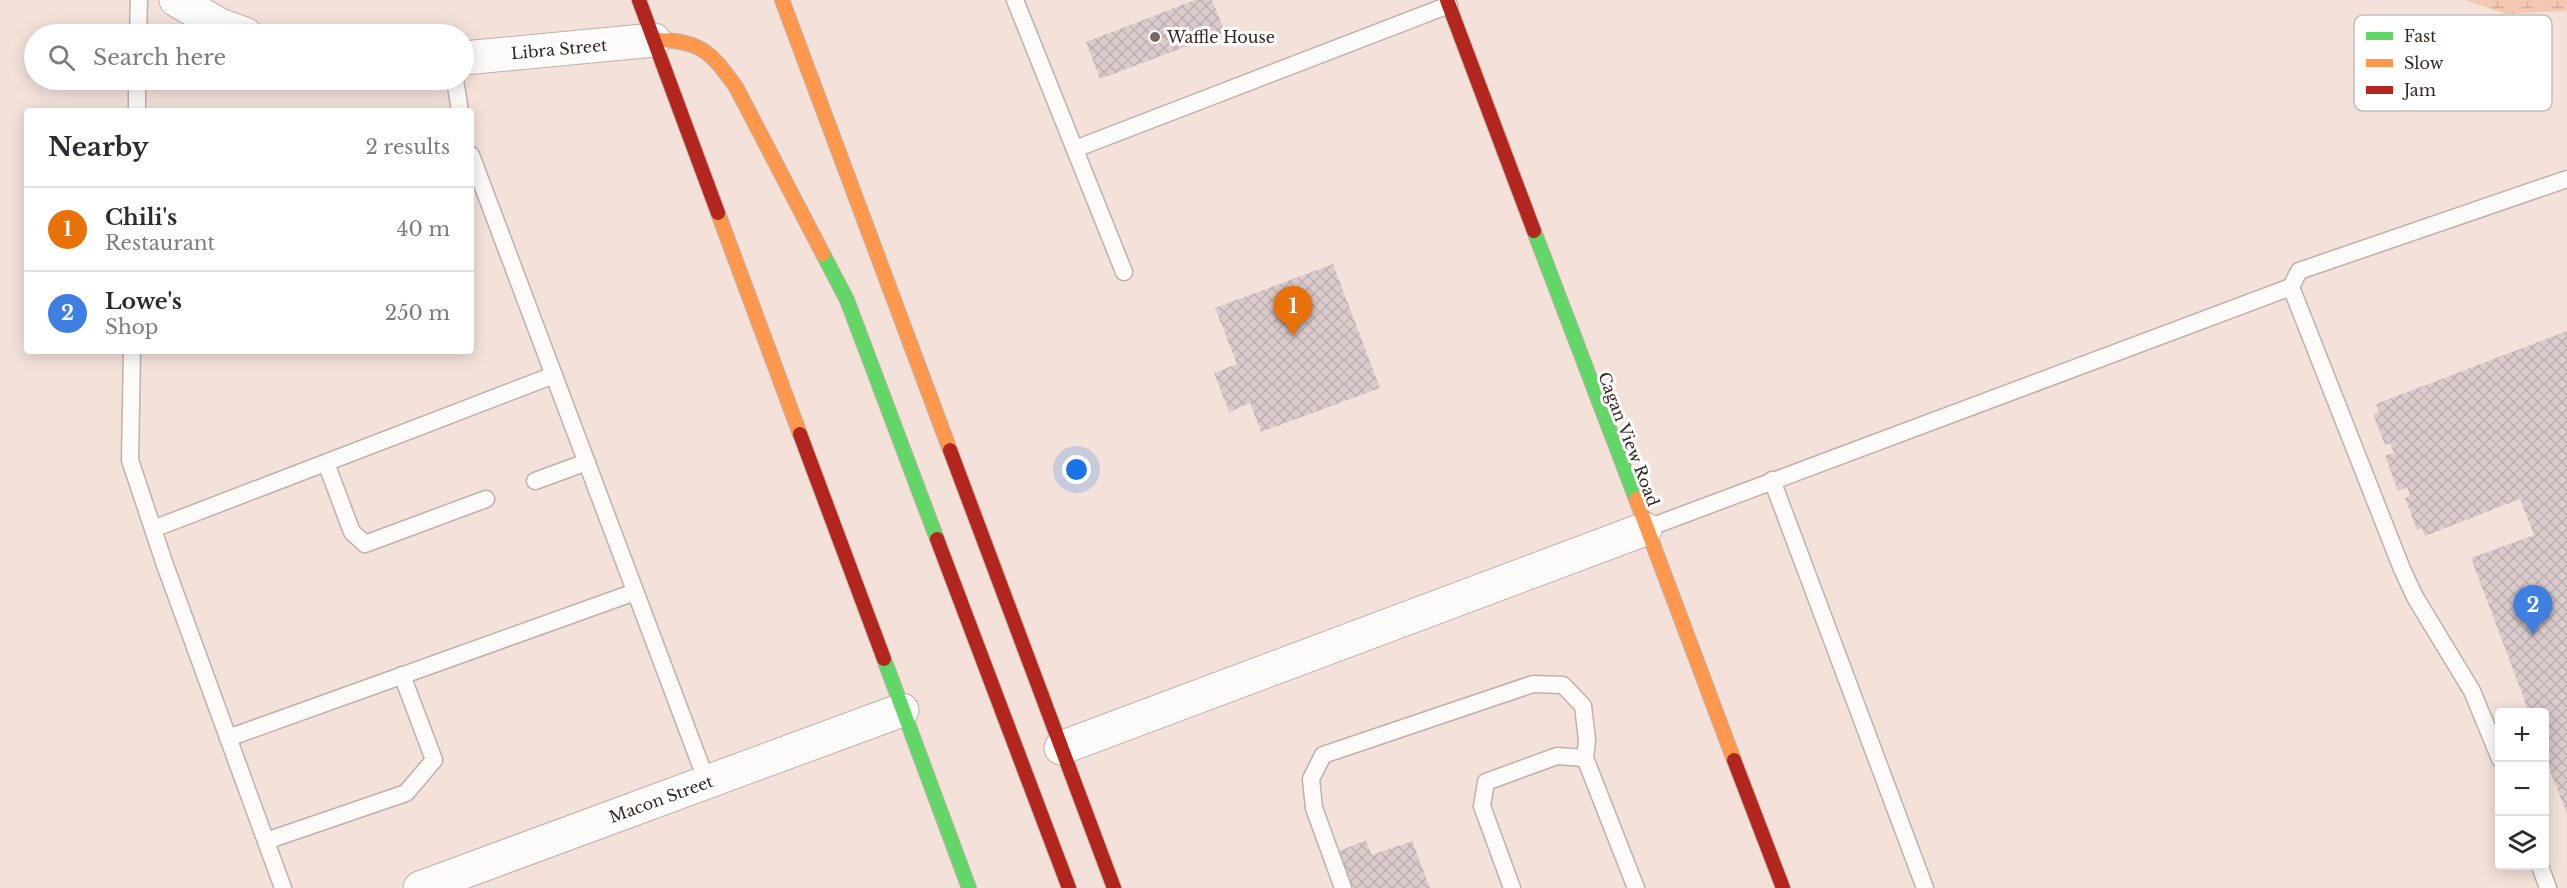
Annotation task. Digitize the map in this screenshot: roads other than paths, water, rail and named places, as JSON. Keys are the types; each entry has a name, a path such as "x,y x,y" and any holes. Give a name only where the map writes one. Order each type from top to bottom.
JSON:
{"main road":[{"path":"639,0 969,888"},
{"path":"782,0 1114,888"},
{"name":"Cagan View Road","path":"1448,3 1645,529 1783,888"},
{"path":"654,40 682,39 701,46 719,63 736,87 830,264 851,311 1069,888"}],"street":[{"path":"176,0 218,24"},
{"name":"Libra Street","path":"474,57 654,40"},
{"path":"1061,748 1645,529"},
{"name":"Macon Street","path":"420,888 902,710"}],"lane":[{"path":"138,24 139,0"},
{"path":"1016,0 1124,272"},
{"path":"1075,149 1448,3"},
{"path":"137,90 137,108"},
{"path":"457,90 460,108"},
{"path":"474,163 707,782"},
{"path":"1645,529 2291,287 2299,271 2567,179"},
{"path":"2291,287 2402,569 2415,597 2472,691 2495,749"},
{"path":"132,354 130,460 283,888"},
{"path":"153,529 554,375"},
{"path":"535,481 587,462"},
{"path":"326,463 352,532 365,543 486,499"},
{"path":"1772,480 1925,888"},
{"path":"228,738 635,592"},
{"path":"266,841 406,793 434,760 402,675"},
{"path":"1343,888 1314,808 1311,779 1323,755 1533,684 1563,685 1583,706 1587,740 1585,758 1636,888"},
{"path":"1512,888 1482,806 1486,782 1557,756 1585,758"},
{"path":"2541,870 2548,888"}],"place":[{"name":"Waffle House","path":"1155,37"},
{"name":"Chili's","path":"1293,336"},
{"name":"Lowe's","path":"2533,635"}]}
